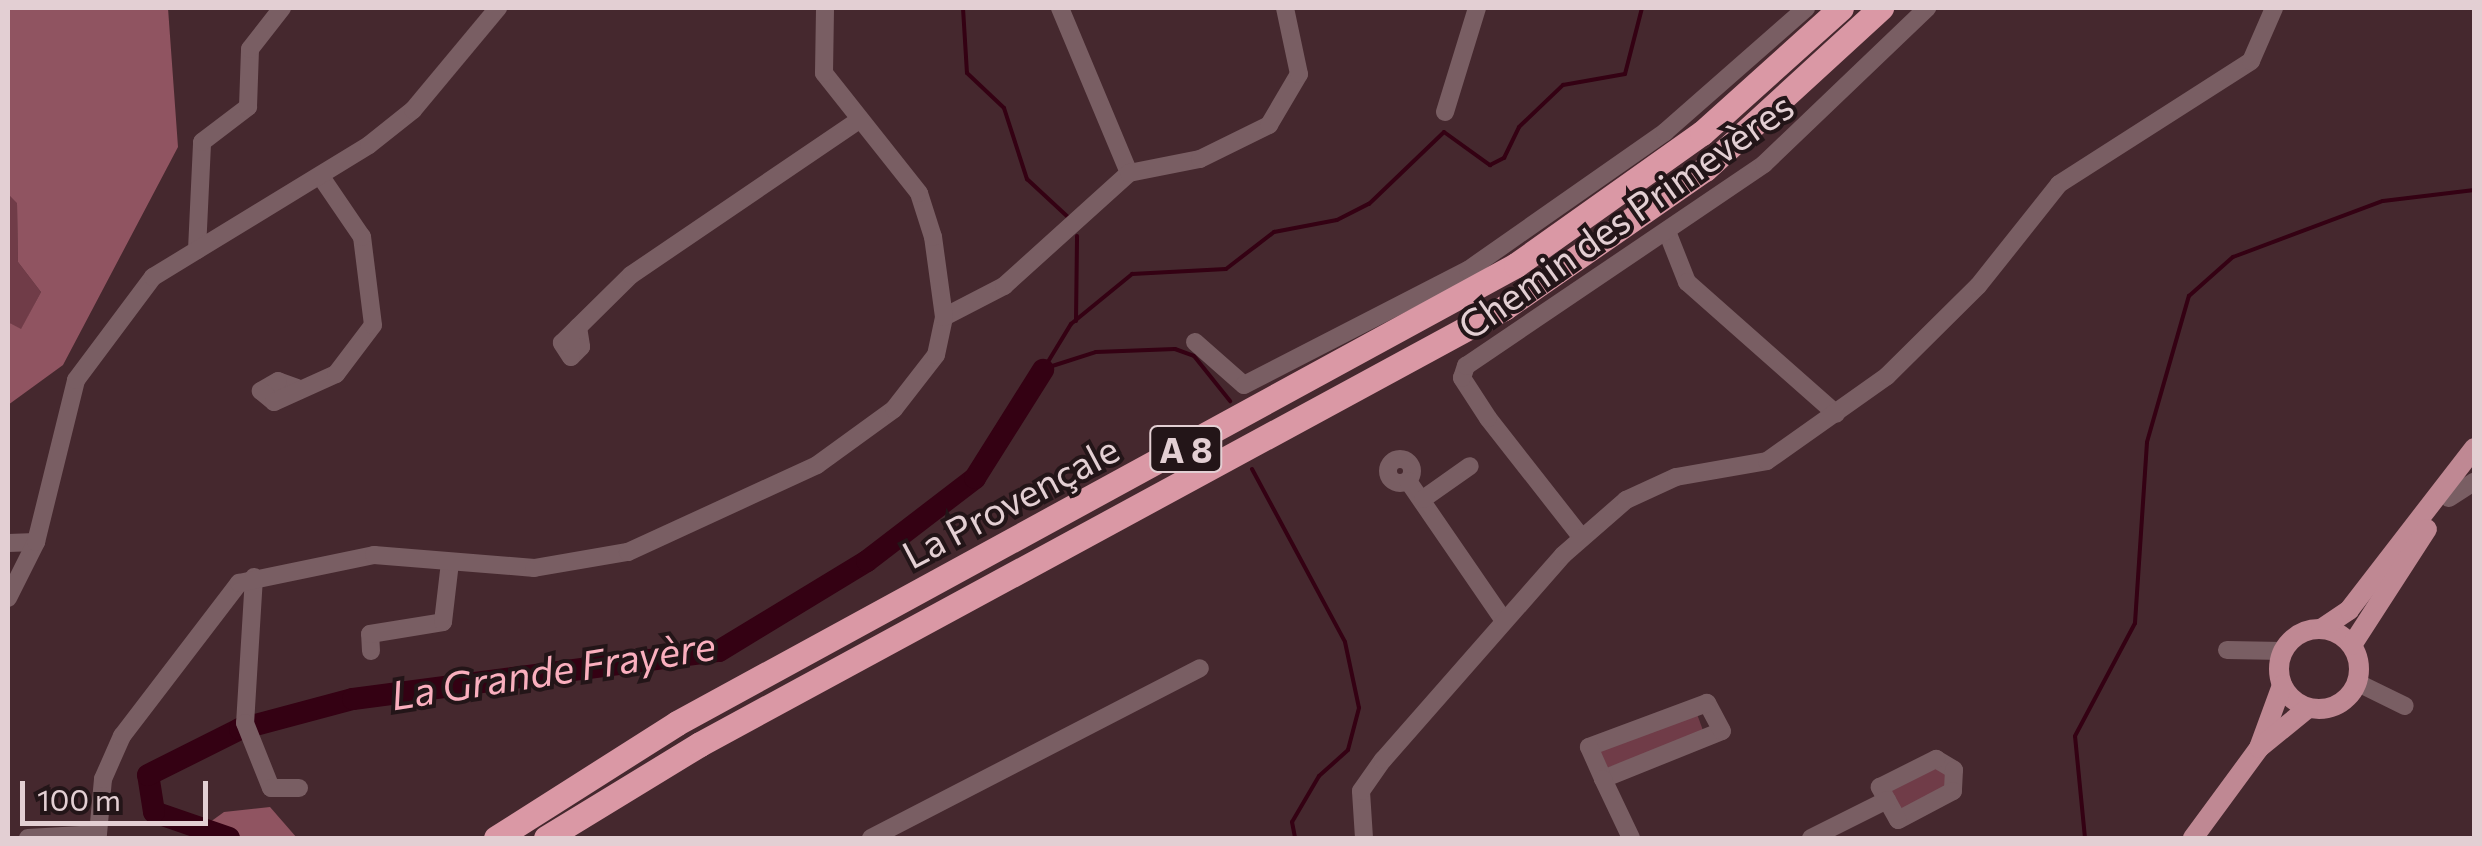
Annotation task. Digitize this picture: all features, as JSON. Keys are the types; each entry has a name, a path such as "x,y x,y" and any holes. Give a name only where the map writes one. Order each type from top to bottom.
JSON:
{"highway":[{"name":"La Provençale","path":"496,838 677,723 1516,265 1702,132 1841,8"},
{"name":"La Provençale","path":"546,838 700,744 1504,308 1705,168 1881,8"}],"main road":[{"path":"2193,838 2259,748 2308,708 2343,702 2358,683 2352,644 2449,498 2474,450"},
{"path":"2259,748 2282,685 2282,651 2349,610 2474,450"},
{"path":"2321,628 2352,644"},
{"path":"2282,685 2308,708"}],"street":[{"path":"8,598 36,542 76,380 153,277 321,177 413,110 498,8"},
{"path":"28,838 100,836 103,779 122,736 218,600 254,577 374,554 450,562 577,562 708,523 878,425 936,355 944,318 918,192 824,73 825,8"},
{"path":"1060,8 1129,173"},
{"path":"944,318 1004,286 1129,173 1200,159 1268,125 1298,74 1285,8"},
{"path":"1444,112 1477,8"},
{"path":"1195,342 1244,386 1468,270 1665,132 1806,8"},
{"name":"Chemin des Primevères","path":"1582,538 1462,378 1466,366 1668,234 1814,123 1927,8"},
{"path":"1364,838 1361,791 1502,618 1582,538 1626,500 1676,477 1766,461 1836,414 1978,286 2059,184 2251,61 2274,8"},
{"path":"197,250 202,142 248,107 247,62 270,11"},
{"path":"578,328 631,274 859,120"},
{"path":"297,388 355,360 373,325 362,236 321,177"},
{"path":"1668,234 1688,282 1836,414"},
{"path":"1423,499 1470,466"},
{"path":"1408,481 1502,618"},
{"path":"2449,498 2474,482"},
{"path":"8,543 36,542"},
{"path":"371,651 370,634 442,622 450,562"},
{"path":"254,577 246,729 271,788 298,788"},
{"path":"2227,650 2282,651"},
{"path":"871,838 1200,668"},
{"path":"2358,683 2405,706"},
{"path":"1604,779 1722,731 1707,703 1589,747 1604,779 1632,838"},
{"path":"1811,838 1887,800"}],"shaded area":[{"path":"8,8 168,8 178,147 63,365 8,405 8,322 21,329 41,292 18,262 17,203 8,194"},
{"path":"8,194 17,202 18,262 41,292 21,330 8,322"},
{"path":"1697,714 1704,733 1604,769 1597,750"},
{"path":"1929,768 1944,769 1949,784 1900,813 1888,788"},
{"path":"270,807 297,838 188,838 224,812"}],"waterway":[{"path":"963,8 967,73 1004,108 1027,179 1069,218"},
{"path":"1043,370 1071,324 1132,274 1226,269 1274,232 1337,220 1369,204 1444,132 1490,165 1504,158 1519,127 1563,85 1625,74 1642,8"},
{"path":"2085,838 2075,736 2135,623 2147,442 2189,296 2233,257 2383,201 2474,190"},
{"path":"1076,321 1077,236"},
{"path":"1046,368 1096,352 1175,349 1194,356 1230,401"},
{"name":"La Grande Frayère","path":"229,838 154,812 148,775 240,729 353,699 719,651 867,561 975,478 1043,370"},
{"path":"1252,469 1345,642 1359,708 1348,750 1319,776 1292,822 1295,838"}]}
